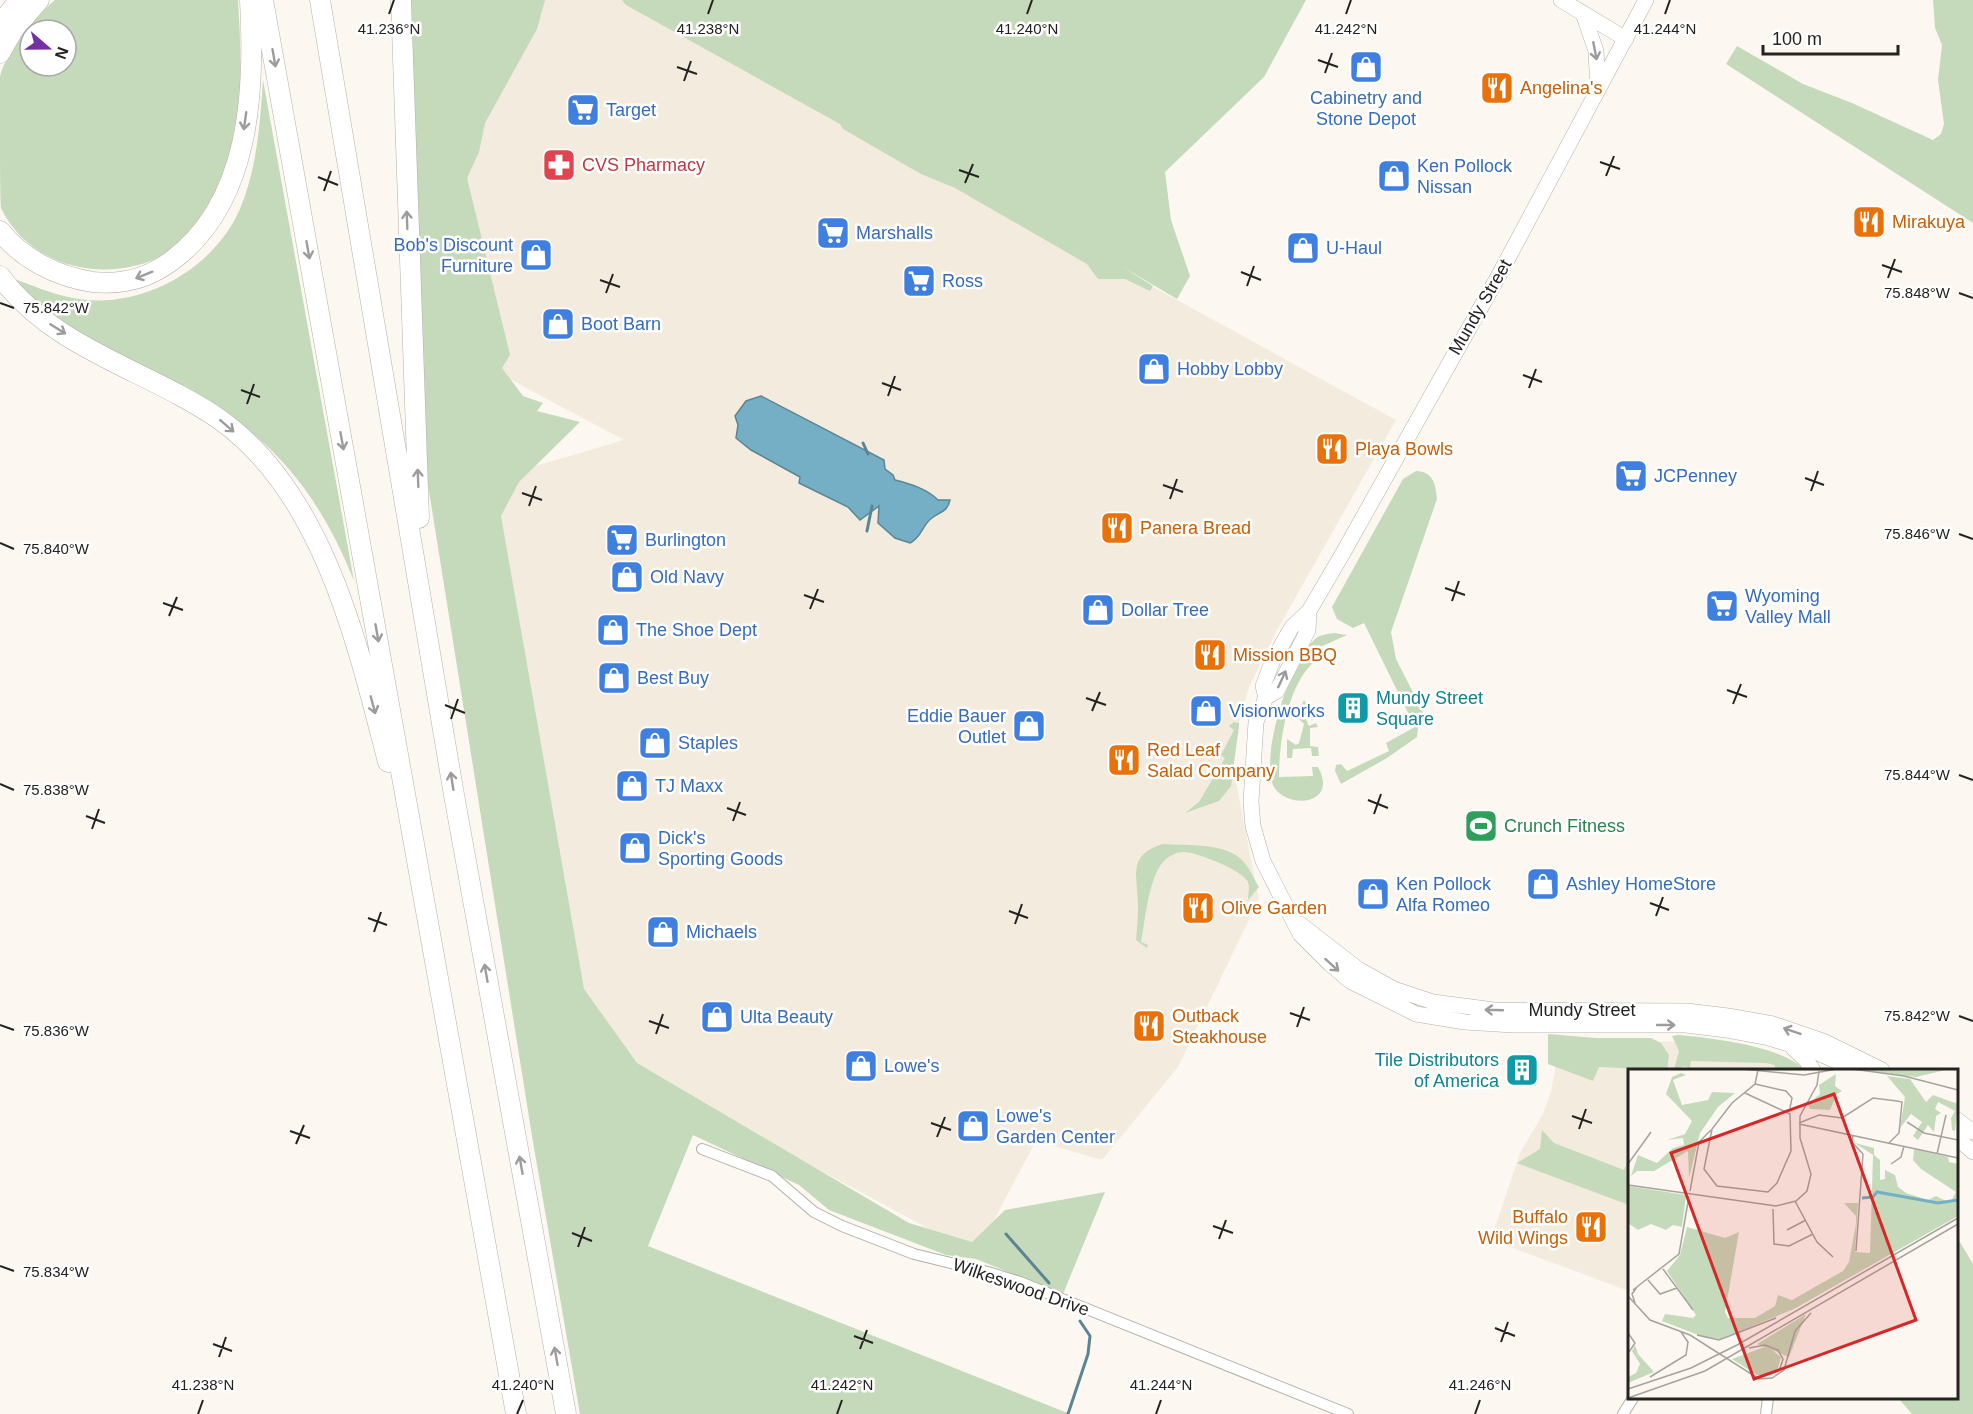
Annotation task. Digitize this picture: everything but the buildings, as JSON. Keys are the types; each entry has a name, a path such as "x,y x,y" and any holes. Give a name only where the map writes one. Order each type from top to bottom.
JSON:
{"highway":[{"path":"0,25 19,0"},
{"path":"0,53 13,30 39,0"},
{"path":"0,231 25,255 47,268 75,279 95,282 115,283 142,276 162,267 191,247 218,210 230,185 242,141 253,58 250,0"},
{"path":"263,0 516,1414"},
{"path":"320,0 423,599 454,795 566,1414"},
{"path":"401,0 423,599"},
{"path":"0,276 12,292 42,319 219,419 260,454 314,537 339,594 360,653 388,764 454,1065"}],"main road":[{"path":"1561,0 1626,39"},
{"name":"Mundy Street","path":"1646,0 1499,274 1309,610 1292,627 1273,660 1263,686 1266,697 1256,722 1251,766 1253,826 1263,861 1300,934 1350,981 1416,1014 1465,1022 1513,1025 1686,1025 1726,1030 1788,1044 1846,1065 1870,1069"},
{"path":"1583,13 1596,51 1598,90"},
{"name":"Mundy Street","path":"1295,921 1358,969 1394,989 1433,1002 1494,1010 1698,1012 1773,1024 1846,1065"},
{"path":"1788,1044 1806,1060 1812,1069"},
{"path":"1958,1121 1973,1132"},
{"path":"1958,1139 1973,1152"}],"street":[{"name":"Wilkeswood Drive","path":"702,1149 772,1176 814,1212 842,1226 914,1254 1020,1282 1348,1414"},
{"path":"1623,1414 1632,1399"},
{"path":"1766,1414 1768,1399"}],"shaded area":[{"path":"526,0 659,0 1135,277 1396,420 1277,630 1249,687 1239,722 1232,762 1259,899 1178,1067 1102,1160 1036,1141 976,1254 632,1069 581,991 497,518 503,495 532,467 624,440 498,373 448,162"},
{"path":"1554,1039 1684,1042 1793,1069 1628,1069 1628,1291 1491,1240 1520,1153 1543,1114 1555,1071"}],"green space":[{"path":"55,0 238,0 239,100 237,124 225,173 203,221 182,243 156,259 128,267 98,269 69,264 41,252 18,234 1,208 0,77 8,58 18,43 18,78 78,78 78,18 37,18"},
{"path":"409,0 545,0 537,29 485,123 479,152 467,178 510,355 502,368 523,396 543,403 537,411 580,422 519,482 501,516 584,989 637,1063 909,1223 972,1242 1005,1210 1105,1192 1063,1294 976,1259 946,1255 829,1210 799,1185 693,1135 648,1246 1070,1414 580,1414 532,1136 425,466"},
{"path":"622,0 1306,0 1264,77 1165,172 1171,220 1190,276 1177,299 1121,266 1153,286 1150,291 1125,279 1098,279 1087,264 955,188 921,174 843,129 840,124 626,5"},
{"path":"1933,0 1973,0 1973,223 1726,64 1737,46 1803,84 1852,103 1933,140 1941,134 1944,124 1938,80 1942,45 1935,28"},
{"path":"263,80 354,581 333,536 308,493 276,454 257,437 217,409 114,355 65,325 12,278 65,296 98,300 123,298 147,292 170,282 192,268 211,252 227,232 239,211 250,179 257,147"},
{"path":"1416,471 1430,476 1436,489 1437,499 1391,632 1396,659 1427,720 1425,726 1423,724 1418,728 1417,737 1387,758 1341,784 1335,771 1336,765 1341,764 1347,771 1389,751 1386,743 1415,727 1364,623 1353,628 1337,619 1332,607 1403,479"},
{"path":"1334,633 1347,635 1318,648 1321,657 1310,666 1293,694 1284,729 1279,763 1279,777 1313,776 1312,767 1318,767 1323,780 1322,789 1317,796 1309,800 1290,799 1274,787 1270,774 1279,711 1295,668 1304,652 1317,637"},
{"path":"1304,700 1308,706 1301,709 1309,726 1316,723 1318,727 1310,728 1310,746 1318,747 1319,756 1312,756 1311,748 1293,749 1292,758 1287,758 1287,739 1296,745 1299,743 1304,724 1296,716"},
{"path":"1234,722 1239,723 1239,726 1231,786 1219,801 1185,813 1199,802 1225,758 1221,755 1234,730 1229,726"},
{"path":"1163,844 1206,846 1227,851 1244,862 1259,887 1248,900 1248,882 1238,873 1218,862 1198,855 1183,852 1172,855 1158,869 1151,888 1141,942 1148,945 1147,948 1136,940 1137,868 1143,854"},
{"path":"1548,1034 1596,1038 1651,1038 1661,1043 1669,1055 1667,1069 1599,1067 1593,1081 1548,1064"},
{"path":"1672,1036 1727,1041 1764,1049 1794,1062 1803,1069 1774,1069 1775,1065 1766,1063 1691,1061 1690,1068 1683,1066 1682,1069 1674,1069 1679,1051"},
{"path":"1542,1130 1554,1143 1624,1170 1628,1164 1628,1205 1517,1163 1540,1149"},
{"path":"1958,1239 1973,1264 1973,1414 1912,1414 1899,1399 1958,1399"}],"water":[{"path":"761,396 884,460 885,469 893,475 895,480 918,487 938,500 950,500 947,507 929,521 917,538 910,543 895,538 878,523 879,506 860,520 848,507 799,483 800,477 751,450 736,438 738,425 735,416 746,401"}],"waterway":[{"path":"863,443 868,454"},
{"path":"867,531 872,506"},
{"path":"1006,1234 1049,1283"},
{"path":"1068,1414 1088,1354 1090,1336 1080,1321"}],"place":[{"name":"Cabinetry and Stone Depot","path":"1366,67"},
{"name":"Angelina's","path":"1497,88"},
{"name":"Target","path":"583,110"},
{"name":"CVS Pharmacy","path":"559,165"},
{"name":"Ken Pollock Nissan","path":"1394,176"},
{"name":"Mirakuya","path":"1869,222"},
{"name":"Marshalls","path":"833,233"},
{"name":"U-Haul","path":"1303,248"},
{"name":"Bob's Discount Furniture","path":"536,255"},
{"name":"Ross","path":"919,281"},
{"name":"Boot Barn","path":"558,324"},
{"name":"Hobby Lobby","path":"1154,369"},
{"name":"Playa Bowls","path":"1332,449"},
{"name":"JCPenney","path":"1631,476"},
{"name":"Panera Bread","path":"1117,528"},
{"name":"Burlington","path":"622,540"},
{"name":"Old Navy","path":"627,577"},
{"name":"Wyoming Valley Mall","path":"1722,606"},
{"name":"Dollar Tree","path":"1098,610"},
{"name":"The Shoe Dept","path":"613,630"},
{"name":"Mission BBQ","path":"1210,655"},
{"name":"Best Buy","path":"614,678"},
{"name":"Mundy Street Square","path":"1353,708"},
{"name":"Visionworks","path":"1206,711"},
{"name":"Eddie Bauer Outlet","path":"1029,726"},
{"name":"Staples","path":"655,743"},
{"name":"Red Leaf Salad Company","path":"1124,760"},
{"name":"TJ Maxx","path":"632,786"},
{"name":"Crunch Fitness","path":"1481,826"},
{"name":"Dick's Sporting Goods","path":"635,848"},
{"name":"Ashley HomeStore","path":"1543,884"},
{"name":"Ken Pollock Alfa Romeo","path":"1373,894"},
{"name":"Olive Garden","path":"1198,908"},
{"name":"Michaels","path":"663,932"},
{"name":"Ulta Beauty","path":"717,1017"},
{"name":"Outback Steakhouse","path":"1149,1026"},
{"name":"Lowe's","path":"861,1066"},
{"name":"Tile Distributors of America","path":"1522,1070"},
{"name":"Lowe's Garden Center","path":"973,1126"},
{"name":"Buffalo Wild Wings","path":"1591,1227"}]}
